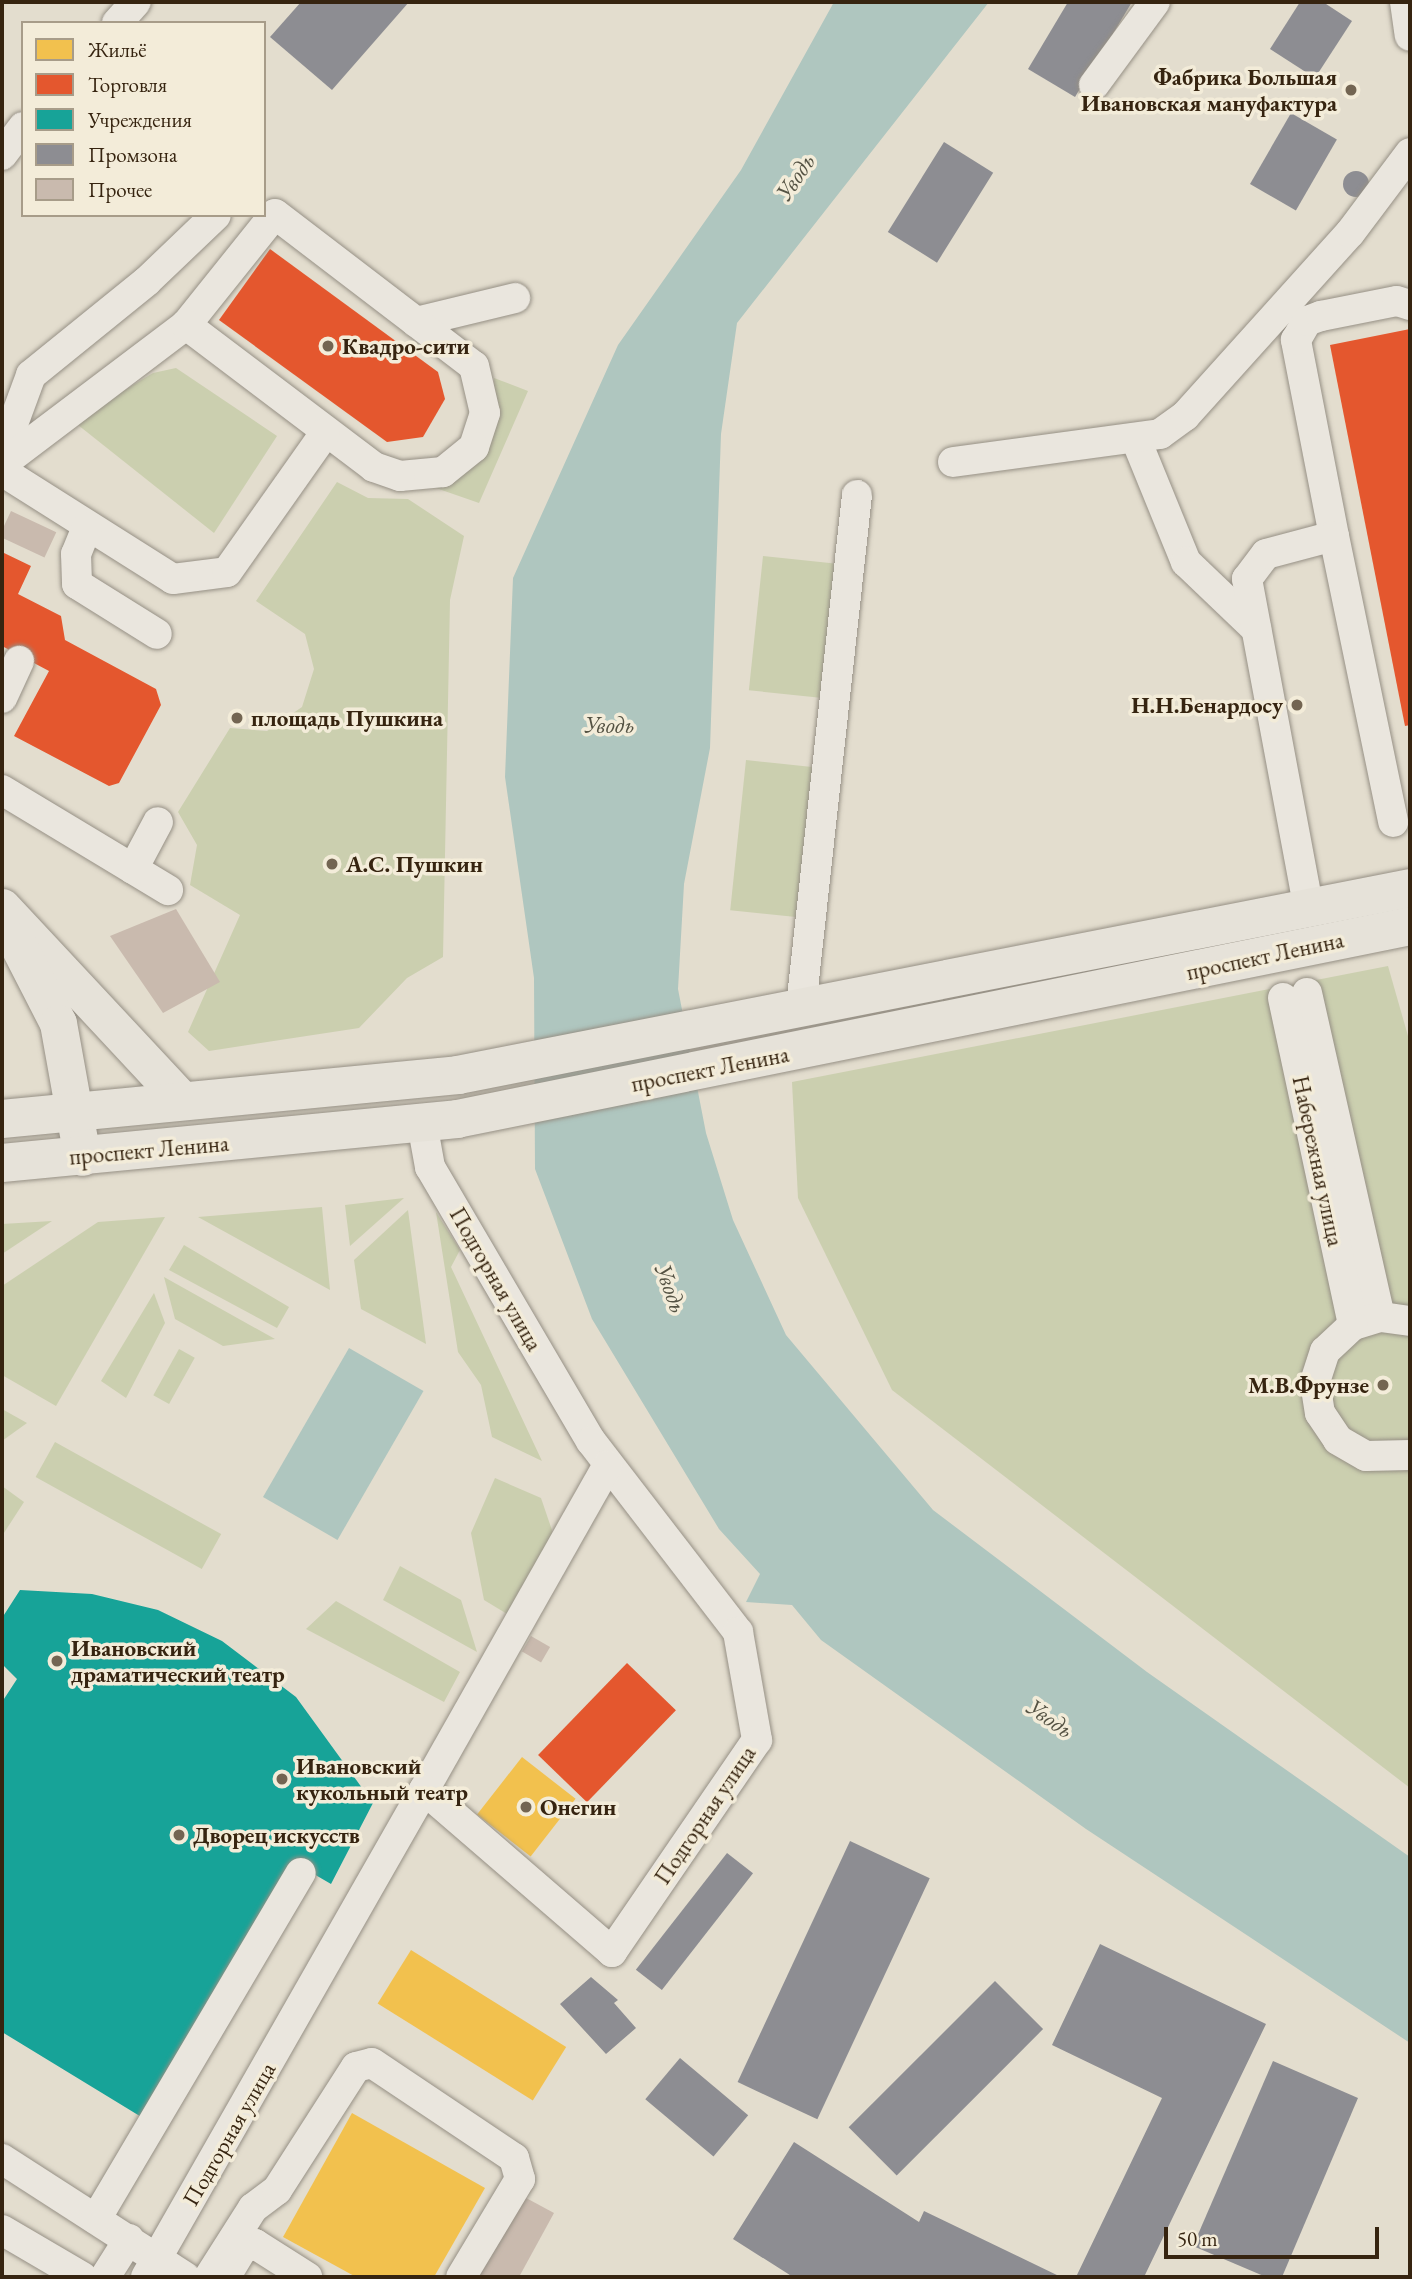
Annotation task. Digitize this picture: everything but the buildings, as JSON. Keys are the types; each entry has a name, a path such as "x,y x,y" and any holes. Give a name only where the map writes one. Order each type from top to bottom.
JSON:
{"highway":[{"name":"проспект Ленина","path":"2,1119 458,1075 1410,888"},
{"name":"проспект Ленина","path":"2,1163 439,1121 779,1056 1410,926"}],"main road":[{"path":"2,906 183,1101"},
{"path":"2,920 33,966 58,1023 78,1112 82,1157"}],"street":[{"path":"119,21 136,2"},
{"path":"1094,85 1155,2"},
{"path":"1405,2 1410,36"},
{"path":"953,461 1137,442 1185,416 1350,233 1410,153"},
{"path":"2,464 186,325 275,214 474,366 485,413 474,447 443,472 400,476 325,433 186,325"},
{"path":"2,454 31,374 148,281 214,217"},
{"path":"416,322 515,298"},
{"path":"1393,822 1296,340 1307,321 1321,316 1397,301 1410,305"},
{"path":"2,471 173,579 228,572 325,433"},
{"path":"1137,442 1186,562 1256,629"},
{"path":"786,1010 857,495"},
{"path":"88,527 76,554 77,584 157,634"},
{"path":"1308,910 1247,579 1266,554 1334,536"},
{"path":"2,698 19,661"},
{"path":"2,790 168,890"},
{"path":"133,869 158,822"},
{"name":"Набережная улица","path":"1295,995 1366,1321"},
{"name":"Подгорная улица","path":"424,1790 612,1952 757,1740 738,1632 608,1465 430,1167 439,1121"},
{"path":"1410,1321 1366,1321 1319,1366 1320,1413 1351,1450 1381,1459 1410,1455"},
{"name":"Подгорная улица","path":"152,2268 608,1465"},
{"path":"96,2218 301,1873"},
{"path":"209,2277 253,2208 277,2190 356,2067 372,2063 514,2158 520,2179 461,2277"},
{"path":"2,2159 129,2239 152,2268 186,2277"},
{"path":"2,2230 82,2277"},
{"path":"105,2277 129,2239"},
{"path":"225,2277 242,2249 255,2244 307,2277"}],"green space":[{"path":"176,368 277,436 214,533 73,421 153,373"},
{"path":"494,378 528,391 479,503 433,487 494,401"},
{"path":"337,482 368,498 408,499 464,536 450,600 443,957 407,978 359,1028 209,1051 188,1032 240,915 190,885 197,845 178,812 230,728 267,731 302,707 314,669 305,634 256,601"},
{"path":"763,556 842,564 827,699 749,690"},
{"path":"746,760 817,767 801,918 730,910"},
{"path":"1388,966 1410,1043 1410,1788 892,1390 798,1198 792,1082"},
{"path":"404,1198 350,1246 345,1205"},
{"path":"322,1207 330,1290 198,1217"},
{"path":"408,1210 426,1344 361,1309 354,1260"},
{"path":"436,1212 460,1250 451,1267 542,1461 492,1437 481,1385 458,1352"},
{"path":"165,1217 56,1406 2,1375 2,1286 98,1222"},
{"path":"52,1221 2,1254 2,1224"},
{"path":"184,1245 289,1307 277,1328 169,1270"},
{"path":"164,1277 275,1339 223,1346 175,1319"},
{"path":"154,1293 165,1323 126,1398 101,1381"},
{"path":"179,1349 195,1358 169,1404 153,1395"},
{"path":"2,1409 27,1423 2,1441"},
{"path":"55,1442 221,1534 202,1569 36,1477"},
{"path":"495,1478 541,1498 556,1542 512,1617 484,1600 471,1533"},
{"path":"2,1486 24,1502 2,1536"},
{"path":"400,1566 461,1600 477,1652 383,1600"},
{"path":"336,1601 460,1672 444,1702 306,1629"}],"water":[{"name":"Уводь","path":"834,2 989,2 737,323 721,434 710,748 684,884 678,989 706,1133 733,1220 786,1335 933,1510 1147,1672 1410,1857 1410,2043 1086,1829 821,1640 792,1605 746,1602 760,1574 719,1529 592,1319 535,1169 534,978 505,777 513,578 618,345 741,170"},
{"path":"349,1348 423,1391 337,1540 263,1497"}],"place":[{"name":"Фабрика Большая Ивановская мануфактура","path":"1351,90"},
{"name":"Квадро-сити","path":"328,346"},
{"name":"Н.Н.Бенардосу","path":"1297,705"},
{"name":"площадь Пушкина","path":"237,718"},
{"name":"А.C. Пушкин","path":"332,864"},
{"name":"М.В.Фрунзе","path":"1383,1385"},
{"name":"Ивановский драматический театр","path":"57,1661"},
{"name":"Ивановский кукольный театр","path":"282,1779"},
{"name":"Онегин","path":"526,1807"},
{"name":"Дворец искусств","path":"179,1835"}]}
